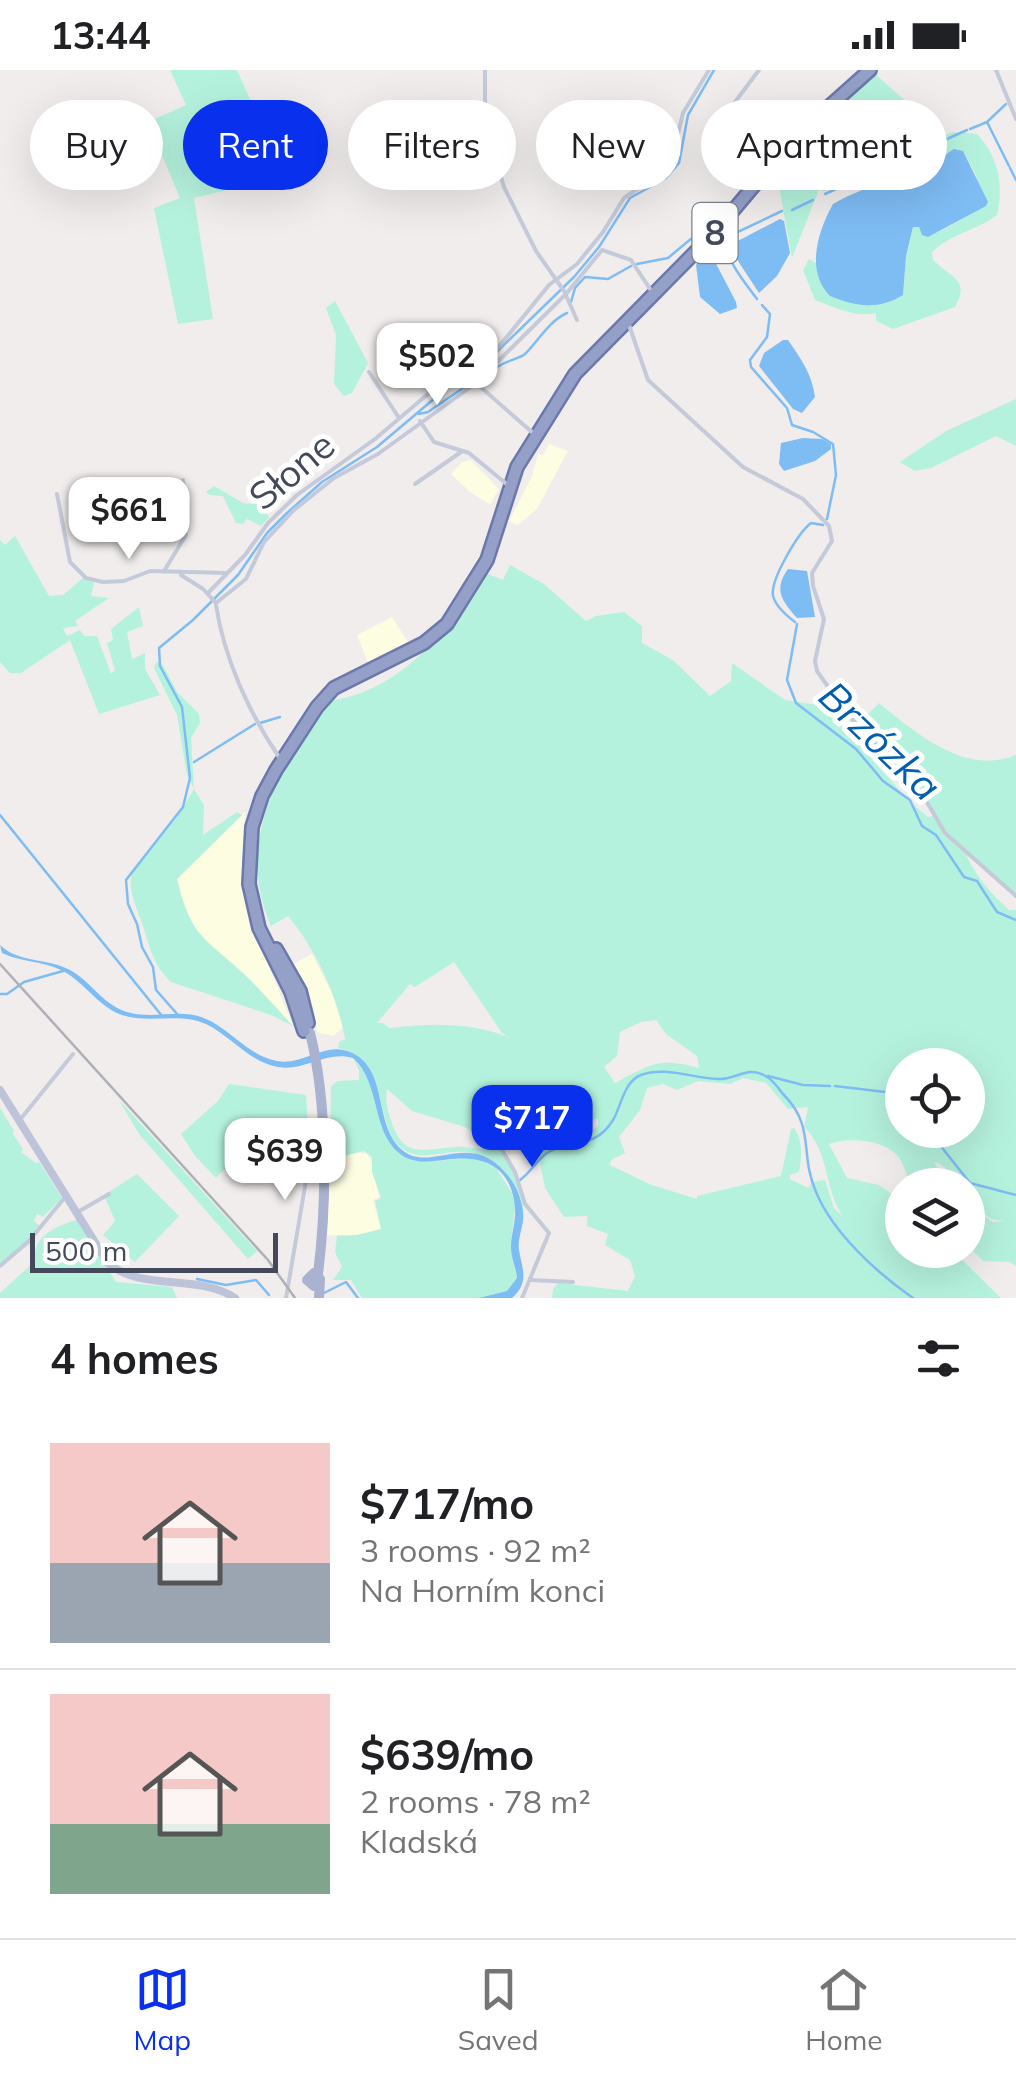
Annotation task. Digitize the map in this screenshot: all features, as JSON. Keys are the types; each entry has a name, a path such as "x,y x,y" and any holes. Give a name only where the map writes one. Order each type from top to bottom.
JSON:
{"highway":[{"name":"8","path":"307,1032 303,1014 257,921 248,874 256,815 300,734 317,707 338,685 424,643 450,621 490,555 509,486 575,374 716,232 796,136 870,70"}],"main road":[{"path":"307,1032 317,1080 321,1160 317,1286"},
{"path":"0,1090 100,1254 120,1272 220,1290 235,1298"}],"street":[{"path":"484,70 484,122 504,186 536,251 565,292 578,320"},
{"name":"Słone","path":"212,598 226,573 293,499 380,445 400,418 448,377 492,353 554,280 571,271 626,195 670,167 684,113 709,70"},
{"path":"736,100 759,70"},
{"path":"996,70 1016,119"},
{"path":"212,598 246,578 264,542 294,510 380,445 476,383 602,250 631,260 653,294"},
{"path":"626,322 648,380 742,467 803,499 829,526 832,541 816,564 812,578 824,622 816,656 817,671 848,715 921,792 945,833 1016,896"},
{"path":"369,372 400,418"},
{"path":"476,383 536,435"},
{"path":"420,421 434,442 474,457 509,486"},
{"path":"415,484 461,452"},
{"name":"Słone","path":"164,571 186,535 182,526 186,506 183,480"},
{"path":"57,494 69,557 80,575 114,582 150,571 226,573"},
{"path":"181,574 212,598 225,646 258,725 284,762"},
{"path":"19,1122 72,1054"},
{"path":"501,1148 512,1164 525,1204 549,1233 522,1298"},
{"path":"286,1298 308,1169 312,1162 321,1160"},
{"path":"76,1214 108,1194"},
{"path":"0,1266 29,1241 66,1196"},
{"path":"531,1280 573,1282"}],"shaded area":[{"path":"549,444 568,451 537,509 518,525 509,521 532,476 538,454 543,455"},
{"path":"471,460 499,489 490,504 451,474 462,462"},
{"path":"392,617 410,645 368,663 357,635"},
{"path":"245,812 241,879 247,913 293,1026 244,974 201,939 185,910 177,879"},
{"path":"312,954 333,995 343,1028 333,1036 317,1032 313,1007 293,964"},
{"path":"356,1152 367,1154 371,1160 379,1197 373,1200 381,1229 357,1235 327,1235 329,1162"}],"green space":[{"path":"170,70 237,70 250,100 184,100"},
{"path":"874,73 904,100 844,100"},
{"path":"183,106 183,190 227,190 194,198 213,319 178,324 154,208 180,198 163,158 163,115"},
{"path":"947,134 977,134 995,162 1000,193 997,215 932,252 933,260 960,285 955,307 893,329 876,321 876,313 852,313 815,300 803,270 809,259 816,263 820,281 903,295 913,227 919,227 922,235 929,235 986,206 963,151 947,154"},
{"path":"780,190 819,190 792,258"},
{"path":"335,301 368,363 352,393 344,396 334,384 336,335 326,308"},
{"path":"1016,399 1016,446 996,436 931,468 915,471 900,462 946,431"},
{"path":"273,475 274,490 266,511 269,517 261,526 247,519 243,524 236,523 223,496 206,492 214,486 243,503 262,505 264,481"},
{"path":"15,536 49,596 63,595 83,578 94,582 91,596 109,598 75,621 78,626 63,628 67,636 80,630 84,636 97,636 111,674 115,670 107,643 113,640 111,629 139,607 143,626 127,632 132,659 145,653 145,669 160,695 99,714 70,640 21,673 10,673 0,662 0,540 5,545"},
{"path":"510,565 544,584 586,621 624,612 642,626 642,643 673,660 710,696 731,681 732,663 785,700 825,706 928,817 933,816 925,792 843,706 835,689 865,717 879,703 926,739 961,756 997,760 1016,755 1016,896 966,854 990,890 1009,910 1016,910 1016,1266 1010,1262 985,1261 985,1216 993,1222 1004,1221 985,1214 985,1168 945,1168 934,1162 938,1168 904,1168 887,1148 985,1148 985,1048 885,1048 885,1147 854,1140 829,1144 847,1178 885,1189 885,1268 970,1268 1001,1298 552,1298 558,1283 628,1291 635,1276 630,1260 605,1245 608,1234 587,1226 587,1216 564,1217 545,1188 538,1153 545,1143 584,1138 598,1126 598,1118 559,1130 546,1121 548,1127 500,1144 519,1183 522,1225 515,1187 491,1159 466,1152 418,1155 401,1148 393,1139 371,1072 352,1053 338,1048 345,1039 342,1023 316,958 288,916 271,926 261,895 260,836 278,780 327,701 353,696 399,672 439,636 486,573 503,580","holes":["454,962 502,1033 510,1038 466,1026 389,1028 377,1023 410,984 415,987","656,1020 666,1034 697,1056 699,1068 656,1064 615,1083 604,1067 617,1056 620,1032","743,1078 766,1083 788,1109 808,1107 804,1127 823,1159 844,1218 834,1208 825,1180 813,1182 808,1188 790,1179 790,1175 799,1172 801,1160 794,1128 781,1176 697,1199 649,1184 610,1165 611,1160 625,1153 619,1137 640,1110 647,1088 663,1084 677,1090 698,1081 730,1084","387,1089 412,1111 465,1127 486,1142 487,1147 408,1147 396,1133 388,1112"]},
{"path":"156,662 163,665 177,692 199,714 200,723 191,738 194,789 187,775 177,715 154,668"},
{"path":"194,789 204,805 203,835 237,812 242,815 177,879 188,913 208,943 293,1026 171,982 151,952 133,897 132,873 178,816"},
{"path":"353,1058 370,1079 384,1131 407,1158 429,1162 475,1157 496,1168 512,1193 515,1207 511,1244 517,1278 507,1291 479,1298 362,1298 351,1280 333,1280 342,1267 335,1252 337,1236 381,1229 375,1201 381,1198 372,1172 372,1157 364,1151 332,1159 330,1156 331,1086 337,1081 359,1080"},
{"path":"229,1084 306,1095 308,1125 278,1147 270,1158 239,1162 216,1178 181,1134 218,1101"},
{"path":"119,1100 257,1251 248,1259 139,1134"},
{"path":"0,1108 23,1149 21,1152 39,1162 62,1198 43,1217 37,1214 34,1221 41,1227 29,1244 0,1268"},
{"path":"137,1174 179,1216 135,1262 103,1235 115,1221 104,1195"},
{"path":"77,1220 116,1282 172,1287 177,1298 0,1298 0,1293 35,1261 41,1239"}],"water":[{"path":"954,149 963,151 988,202 986,206 928,237 922,235 919,227 913,227 903,295 867,305 830,296 818,275 816,251 833,204 863,190 947,190 947,153"},
{"path":"780,219 784,221 790,253 777,276 759,293 732,244"},
{"path":"706,254 712,256 737,308 720,314 700,297 696,265"},
{"path":"788,340 801,360 814,389 815,397 802,413 793,409 759,366 764,353"},
{"path":"822,439 831,444 831,449 815,461 784,471 779,464 781,443"},
{"path":"788,569 807,571 815,617 797,618 784,601 780,589"},
{"path":"0,945 15,955 70,970 122,1010 141,1015 197,1016 267,1058 287,1062 341,1049 362,1060 376,1083 392,1138 401,1149 424,1158 477,1154 491,1160 512,1181 523,1217 519,1245 523,1275 518,1292 512,1298 479,1298 507,1291 517,1278 511,1247 515,1209 508,1182 493,1166 482,1161 421,1161 399,1153 384,1132 368,1080 353,1058 334,1057 288,1068 268,1064 206,1024 122,1015 61,970 2,953"}],"waterway":[{"path":"178,1015 156,990 153,967 128,904 126,880 183,807 190,778 182,707 160,666 159,648 238,575 267,533 287,513 322,482 377,447 448,387 480,368 574,277 599,247 630,198 666,178 679,163 688,115 714,70"},
{"path":"970,129 987,122 1006,104"},
{"path":"987,122 1009,166"},
{"path":"825,194 967,130"},
{"path":"1010,168 1016,180"},
{"path":"792,210 813,200"},
{"path":"727,237 782,211"},
{"path":"637,264 668,258 710,223 714,225"},
{"name":"Brzózka","path":"725,237 732,262 757,299"},
{"path":"571,302 575,288 585,277 608,279 631,266"},
{"name":"Brzózka","path":"762,305 770,314 767,337 750,360 751,367 787,408 792,425 833,444 836,475 827,519"},
{"path":"488,374 525,354 549,326 567,313"},
{"path":"419,414 428,412 479,377"},
{"name":"Brzózka","path":"795,622 774,600 773,589 786,557 806,528 811,523 823,525"},
{"name":"Brzózka","path":"797,624 787,680 796,703 856,749 883,781 910,800 922,826 936,835 964,877 977,881 997,912 1016,920"},
{"path":"260,723 280,717"},
{"path":"194,762 255,724"},
{"path":"0,815 162,1016"},
{"path":"0,994 7,994 24,982 63,971"},
{"path":"520,1180 547,1153 590,1140 606,1130 627,1088 641,1075 669,1072 724,1079 760,1073 774,1083 800,1118 811,1178 833,1222 871,1264 913,1298"},
{"path":"768,1076 803,1085 830,1086"},
{"path":"835,1086 885,1092"},
{"path":"942,1148 970,1183 1016,1195"},
{"path":"197,1279 226,1285 256,1280 269,1295"},
{"path":"324,1293 346,1282 358,1298"}],"railway":[{"path":"0,964 268,1260 295,1298"}]}
